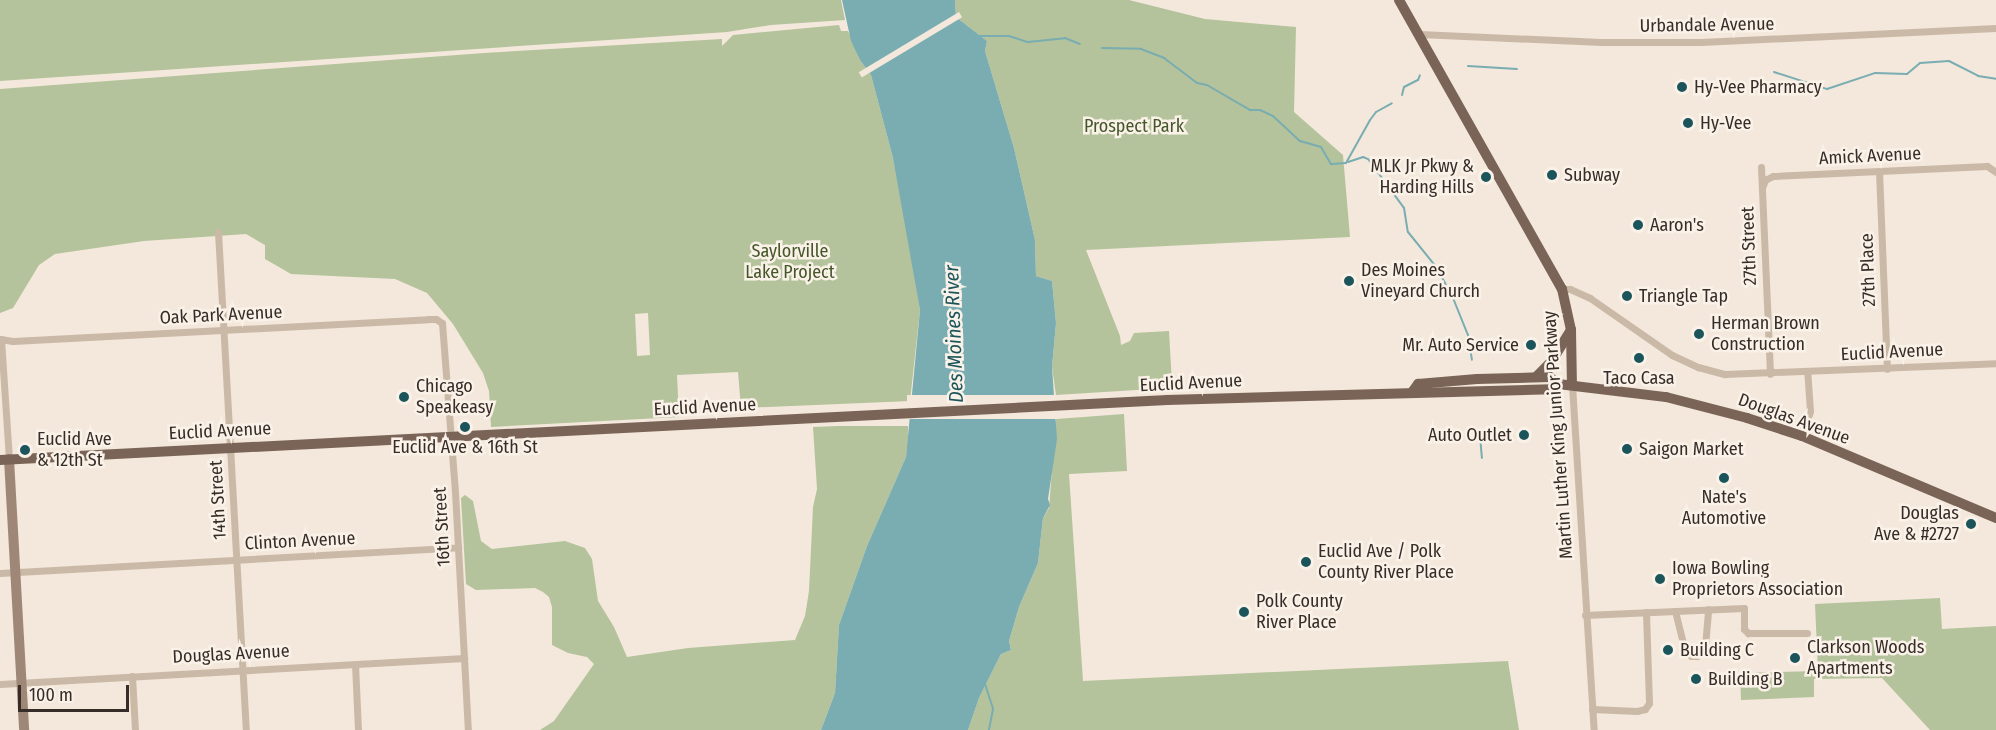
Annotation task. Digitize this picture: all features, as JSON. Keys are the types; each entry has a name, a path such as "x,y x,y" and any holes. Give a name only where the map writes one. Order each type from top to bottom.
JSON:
{"main road":[{"name":"Martin Luther King Junior Parkway","path":"1399,0 1562,289 1571,330 1572,384"},
{"path":"1536,377 1551,362 1571,330"},
{"name":"Euclid Avenue","path":"1413,391 1418,384 1536,377 1550,377 1558,384"},
{"name":"Euclid Avenue","path":"4,459 873,415 1413,391 1419,395 1551,389 1558,384 1572,384"},
{"name":"Douglas Avenue","path":"1572,384 1666,397 1802,436 1996,518"},
{"path":"4,459 15,573 24,730"}],"street":[{"name":"Urbandale Avenue","path":"1419,34 1601,42 1701,42 1996,28"},
{"name":"Amick Avenue","path":"1762,188 1765,180 1773,176 1987,166 1996,172"},
{"name":"27th Street","path":"1761,167 1770,374"},
{"name":"27th Place","path":"1879,171 1887,369"},
{"name":"14th Street","path":"218,231 246,730"},
{"name":"Euclid Avenue","path":"1562,289 1570,289 1590,298 1661,349 1698,367 1725,374 1770,374 1996,363"},
{"name":"Oak Park Avenue","path":"1,339 13,341 428,319 436,319 442,323"},
{"name":"16th Street","path":"442,323 468,730"},
{"path":"1,339 4,459"},
{"path":"1802,436 1810,411 1807,372"},
{"name":"Martin Luther King Junior Parkway","path":"1572,384 1594,730"},
{"name":"Clinton Avenue","path":"0,573 458,548"},
{"path":"1585,615 1744,608 1744,629 1748,633 1807,633"},
{"path":"1675,611 1684,647 1691,656 1697,656 1705,646 1708,609"},
{"path":"1592,708 1637,711 1645,709 1649,703 1646,612"},
{"name":"Douglas Avenue","path":"0,684 464,658"},
{"path":"355,664 358,730"},
{"path":"132,676 135,730"}],"green space":[{"path":"0,0 841,0 845,20 771,25 727,32 0,81"},
{"name":"Prospect Park","path":"955,0 1129,0 1205,19 1296,27 1294,112 1343,155 1350,237 1086,250 1120,336 1121,345 1130,341 1134,333 1169,331 1172,384 1168,388 1056,395 1052,367 1056,323 1052,281 1036,276 1035,240 1014,148 985,51 987,41 956,17"},
{"name":"Saylorville Lake Project","path":"839,25 841,31 848,31 860,60 871,75 893,158 907,226 920,310 910,401 741,408 738,372 677,375 679,417 491,427 489,391 483,373 453,324 427,293 395,279 291,274 265,259 265,245 246,234 144,241 55,254 39,265 13,308 0,313 0,89 484,53 722,39 722,46 733,35","holes":["648,313 650,355 637,356 635,314"]},
{"path":"1124,414 1127,471 1069,474 1083,681 1508,661 1519,730 968,730 979,698 1001,654 1011,650 1009,641 1019,607 1038,563 1043,518 1049,508 1056,419"},
{"path":"908,426 908,439 906,457 867,546 839,625 835,693 821,730 540,730 554,721 594,664 587,657 568,653 552,645 552,607 549,597 543,592 535,588 476,590 466,584 461,498 465,495 473,501 481,541 492,549 565,541 585,548 592,559 598,601 614,627 627,657 688,648 795,640 805,616 809,591 813,507 817,489 813,427"},
{"path":"1940,598 1942,629 1996,626 1996,730 1930,730 1882,678 1814,679 1814,697 1741,700 1740,673 1818,671 1815,604"}],"water":[{"name":"Des Moines River","path":"842,0 955,0 956,17 987,41 985,51 1014,148 1035,240 1036,276 1052,281 1056,323 1052,367 1057,439 1048,499 1050,505 1043,518 1038,563 1019,607 1009,641 1011,650 1001,654 979,698 968,730 821,730 835,693 839,625 867,546 906,457 920,310 893,158 871,75 860,60 851,41"}],"pier":[{"path":"959,12 962,17 862,77 859,72"},
{"path":"907,395 1059,395 1059,419 907,419"}],"waterway":[{"path":"980,36 1009,36 1028,42 1065,38 1080,44"},
{"path":"1102,48 1141,49 1164,58 1197,83 1207,85 1250,110 1260,110 1273,116 1300,141 1321,147 1331,164 1346,163 1376,112 1392,103"},
{"path":"1774,72 1827,89 1875,73 1907,74 1920,63 1949,61 1978,76 1996,79"},
{"path":"1468,66 1517,69"},
{"path":"1402,95 1404,87 1418,80 1420,75"},
{"path":"1348,162 1363,157 1368,159 1404,208 1408,232 1437,268 1453,298 1468,335 1472,360"},
{"path":"1480,436 1482,458"},
{"path":"985,684 993,709 989,730"}],"place":[{"name":"Hy-Vee Pharmacy","path":"1682,87"},
{"name":"Hy-Vee","path":"1688,123"},
{"name":"Subway","path":"1552,175"},
{"name":"MLK Jr Pkwy & Harding Hills","path":"1486,177"},
{"name":"Aaron's","path":"1638,225"},
{"name":"Des Moines Vineyard Church","path":"1349,281"},
{"name":"Triangle Tap","path":"1627,296"},
{"name":"Herman Brown Construction","path":"1699,334"},
{"name":"Mr. Auto Service","path":"1531,345"},
{"name":"Taco Casa","path":"1639,358"},
{"name":"Chicago Speakeasy","path":"404,397"},
{"name":"Euclid Ave & 16th St","path":"465,427"},
{"name":"Auto Outlet","path":"1524,435"},
{"name":"Saigon Market","path":"1627,449"},
{"name":"Euclid Ave & 12th St","path":"25,450"},
{"name":"Nate's Automotive","path":"1724,478"},
{"name":"Douglas Ave & #2727","path":"1971,524"},
{"name":"Euclid Ave / Polk County River Place","path":"1306,562"},
{"name":"Iowa Bowling Proprietors Association","path":"1660,579"},
{"name":"Polk County River Place","path":"1244,612"},
{"name":"Building C","path":"1668,650"},
{"name":"Clarkson Woods Apartments","path":"1795,658"},
{"name":"Building B","path":"1696,679"}]}
